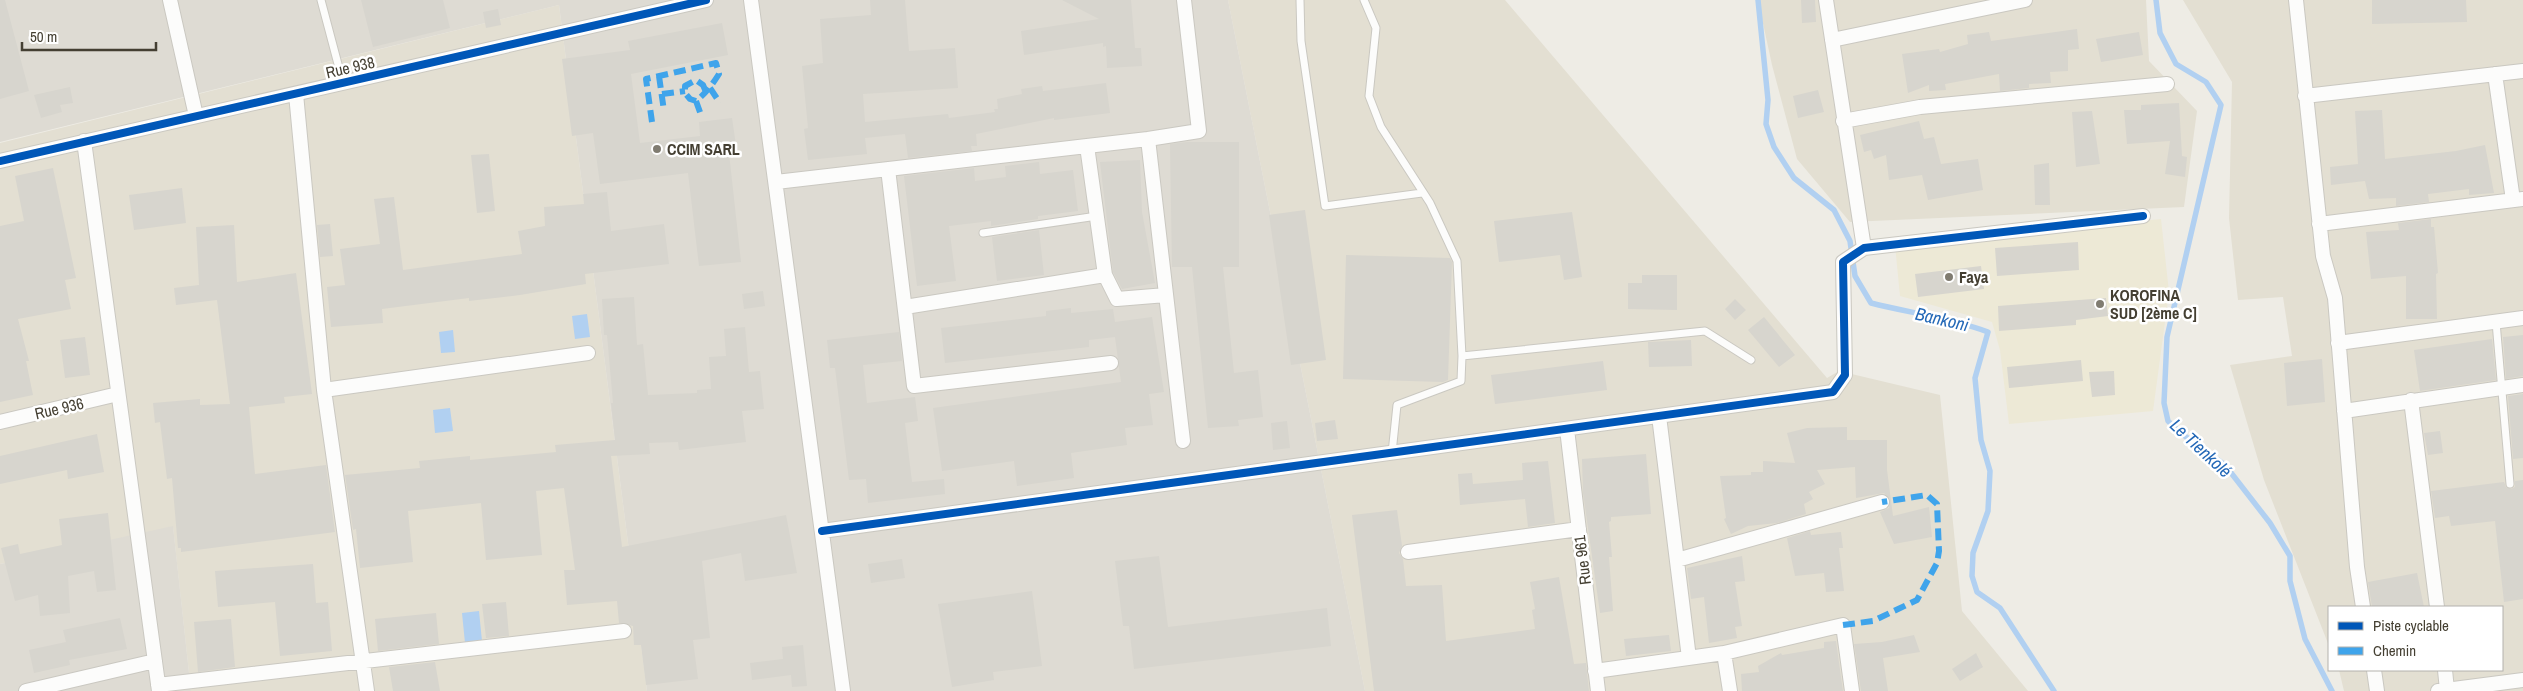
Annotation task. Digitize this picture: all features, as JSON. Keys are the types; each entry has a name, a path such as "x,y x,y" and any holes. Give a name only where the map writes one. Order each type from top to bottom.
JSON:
{"street":[{"path":"170,0 196,116"},
{"name":"Rue 938","path":"0,161 706,0"},
{"path":"752,0 843,691"},
{"path":"776,182 1148,139 1199,131 1184,0"},
{"path":"1826,0 1843,121 1864,248"},
{"path":"1832,40 2026,0"},
{"path":"2296,0 2323,256 2334,298 2357,567 2363,606"},
{"path":"2305,96 2523,71"},
{"path":"2320,224 2518,200 2495,74"},
{"path":"1843,121 1920,107 2167,84"},
{"path":"296,94 324,390 367,691"},
{"path":"1148,139 1183,442"},
{"path":"84,141 158,688 363,661 624,631"},
{"path":"1087,146 1105,275 1117,299 1166,295"},
{"path":"888,169 914,386 1111,363"},
{"path":"822,531 1833,392 1845,375 1843,262 1864,248 2143,216"},
{"path":"905,307 1105,275"},
{"path":"2338,343 2523,318"},
{"path":"324,390 588,352"},
{"path":"2344,411 2523,384"},
{"name":"Rue 936","path":"0,422 118,394"},
{"path":"2410,400 2437,606"},
{"path":"1659,416 1689,658"},
{"name":"Rue 961","path":"1567,429 1598,691"},
{"path":"1677,560 1882,502"},
{"path":"1408,552 1579,530"},
{"path":"1595,671 1724,653 1843,625 1852,691"},
{"path":"1724,653 1730,691"},
{"path":"26,691 154,662"},
{"path":"2374,671 2377,691"},
{"path":"2445,671 2443,690 2523,680"}],"lane":[{"path":"321,0 343,83"},
{"path":"1300,0 1301,41 1325,206 1422,193"},
{"path":"1364,0 1376,28 1369,96 1381,127 1430,203 1457,261 1462,356 1461,381 1397,405 1392,453"},
{"path":"983,233 1097,216"},
{"path":"2496,322 2510,484"},
{"path":"1462,356 1705,331 1751,360"}],"shaded area":[{"path":"0,0 1228,0 1365,691 647,691 559,5 0,142"},
{"path":"1228,0 1505,0 1827,378 1839,371 1940,395 1962,611 2028,691 1365,691"},
{"path":"1758,0 2146,0 2149,61 2197,111 2184,207 1850,222 1797,159 1772,65"},
{"path":"2183,0 2523,0 2523,691 2344,691 2339,671 2503,671 2503,606 2328,606 2328,643 2264,480 2230,365 2292,356 2283,297 2238,300 2229,218 2232,82"},
{"path":"559,5 647,691 191,691 173,527 0,564 0,143"},
{"path":"2161,219 2169,292 2153,411 2009,424 2000,350 1992,322 1900,296 1895,245"},
{"path":"173,526 191,691 0,691 0,564"}],"water":[{"path":"587,314 590,337 575,339 572,316"},
{"path":"453,330 455,352 441,353 439,332"},
{"path":"450,408 453,431 435,433 433,410"},
{"path":"479,611 482,641 465,643 462,613"}],"building":[{"path":"0,0 5,0 29,91 0,99"},
{"path":"361,0 443,0 450,28 373,47"},
{"path":"870,0 905,0 909,51 955,48 958,88 863,94 865,122 948,114 949,118 995,112 994,109 998,109 997,99 1022,94 1021,89 1042,86 1043,91 1106,83 1110,113 1054,120 1054,118 976,134 977,146 971,146 972,151 908,158 905,134 865,138 867,154 808,160 804,129 808,128 802,66 823,63 820,19 871,15"},
{"path":"1062,0 1131,0 1135,48 1141,48 1142,66 1107,68 1106,46 1103,47 1103,43 1024,55 1021,31 1099,19"},
{"path":"1801,0 1815,0 1816,22 1802,23"},
{"path":"2372,0 2466,0 2467,22 2372,24"},
{"path":"498,9 501,25 486,28 483,12"},
{"path":"722,23 728,55 631,74 640,143 700,136 699,122 732,118 737,152 729,153 741,262 699,266 688,173 600,184 593,133 572,136 562,59 630,50 628,41"},
{"path":"2077,29 2079,49 2068,50 2068,71 2050,72 2051,83 2029,84 2029,88 2000,91 1999,74 1945,84 1946,90 1929,91 1929,85 1908,93 1902,54 1939,49 1940,52 1968,44 1967,35 1989,32 1991,41"},
{"path":"2139,32 2143,55 2101,62 2096,39"},
{"path":"70,87 73,103 60,105 62,112 41,118 34,95"},
{"path":"1818,90 1824,112 1798,118 1793,96"},
{"path":"2179,103 2182,156 2187,157 2185,177 2165,174 2170,141 2127,144 2124,110 2141,110 2141,105"},
{"path":"2382,110 2385,159 2456,151 2485,145 2494,193 2469,195 2469,189 2428,194 2429,202 2396,206 2396,198 2369,199 2365,181 2331,185 2330,167 2358,164 2355,111"},
{"path":"2092,111 2100,164 2076,167 2072,112"},
{"path":"1919,121 1924,139 1934,137 1941,164 1978,159 1983,190 1928,200 1922,175 1889,180 1886,155 1874,159 1871,150 1864,152 1860,135"},
{"path":"1187,142 1239,142 1239,267 1223,267 1234,373 1258,370 1263,417 1238,420 1239,426 1208,428 1192,267 1172,267 1170,144"},
{"path":"489,154 495,211 477,213 471,155"},
{"path":"1140,160 1142,212 1155,283 1122,289 1113,272 1100,162"},
{"path":"1039,162 1040,174 1073,170 1078,211 1038,216 1038,219 991,226 991,221 949,226 956,281 917,286 904,176 974,168 975,181 1006,177 1005,166"},
{"path":"2049,163 2050,205 2035,205 2034,165"},
{"path":"53,168 76,278 65,280 71,309 18,319 29,361 26,361 33,395 0,402 0,226 24,221 15,176"},
{"path":"182,188 186,223 134,230 129,195"},
{"path":"607,192 611,231 664,224 669,264 585,274 586,284 520,295 469,301 469,298 382,309 383,323 331,327 327,287 345,285 340,249 380,244 374,199 394,197 403,270 522,254 518,231 545,226 544,207 584,204 583,194"},
{"path":"1305,210 1326,360 1291,365 1269,215"},
{"path":"1572,212 1582,277 1564,280 1560,255 1499,262 1494,221"},
{"path":"2431,219 2431,227 2434,227 2438,273 2436,274 2437,319 2406,319 2406,276 2371,279 2366,232 2399,230 2398,223"},
{"path":"330,224 333,256 320,257 317,225"},
{"path":"234,225 237,282 296,273 312,394 284,397 285,403 249,407 255,474 326,465 335,532 181,552 181,548 178,548 172,478 167,479 160,422 155,423 153,403 200,399 200,405 230,404 217,300 176,305 174,288 199,285 196,227"},
{"path":"1039,230 1044,275 997,281 992,237"},
{"path":"2078,242 2079,270 1997,276 1995,248"},
{"path":"1346,255 1450,258 1452,262 1448,380 1443,382 1343,379"},
{"path":"1981,266 1984,289 1918,297 1915,274"},
{"path":"1642,275 1677,275 1677,310 1628,309 1628,283 1642,283"},
{"path":"763,291 765,306 744,309 742,294"},
{"path":"634,297 637,345 643,344 648,395 697,393 697,390 711,389 709,357 726,356 724,329 745,327 749,372 760,371 764,409 742,411 746,442 679,450 678,442 649,443 650,454 611,456 622,547 786,515 797,573 745,581 741,553 702,561 710,638 693,640 698,679 646,685 641,645 634,645 633,626 619,623 617,601 567,605 564,570 575,570 564,488 536,491 542,555 486,560 481,503 408,511 413,562 360,568 356,529 353,530 345,475 420,468 419,461 470,456 470,460 556,452 555,445 615,440 607,335 604,335 602,299"},
{"path":"2106,298 2108,316 2076,320 2076,325 1999,331 1998,306"},
{"path":"1735,299 1746,310 1735,320 1725,309"},
{"path":"1071,308 1071,313 1113,309 1115,322 1152,317 1164,392 1149,394 1153,425 1125,428 1127,445 1071,453 1074,478 1017,486 1014,461 942,471 933,408 1121,382 1115,337 1089,340 1089,347 945,363 941,328 1046,316 1046,311"},
{"path":"1764,317 1795,355 1779,367 1748,330"},
{"path":"899,332 902,361 863,365 867,403 915,397 918,421 905,423 912,482 944,479 945,494 868,503 866,479 849,480 835,368 830,368 827,340"},
{"path":"2523,335 2523,376 2506,379 2503,337"},
{"path":"85,337 90,375 65,378 60,340"},
{"path":"2492,339 2496,380 2420,391 2414,350"},
{"path":"1691,340 1692,366 1649,367 1648,342"},
{"path":"2322,359 2325,402 2287,406 2284,363"},
{"path":"2081,360 2083,381 2009,388 2007,367"},
{"path":"1603,361 1607,390 1495,404 1491,375"},
{"path":"2114,371 2115,395 2092,397 2089,372"},
{"path":"2523,394 2523,458 2513,459 2508,396"},
{"path":"1335,420 1338,439 1317,441 1315,423"},
{"path":"1287,421 1290,448 1273,450 1271,423"},
{"path":"1847,427 1847,440 1887,440 1887,470 1893,516 1929,507 1932,537 1894,544 1880,512 1889,508 1890,499 1884,493 1856,498 1855,467 1817,470 1825,484 1809,492 1813,499 1804,504 1806,514 1777,523 1748,526 1731,534 1724,519 1726,518 1720,476 1751,475 1751,472 1763,472 1763,461 1795,463 1787,433 1807,428"},
{"path":"2440,431 2443,453 2428,455 2424,433"},
{"path":"97,434 104,472 68,479 67,470 0,484 0,456"},
{"path":"1646,454 1651,514 1611,517 1609,522 1612,557 1609,557 1613,611 1600,613 1583,493 1582,459"},
{"path":"1548,461 1555,523 1528,527 1525,499 1460,505 1458,474 1472,473 1473,484 1523,480 1522,463"},
{"path":"2523,480 2523,599 2504,602 2495,521 2451,526 2449,516 2435,518 2431,491 2504,482 2506,487 2511,489 2515,487 2515,481"},
{"path":"1397,510 1402,546 1399,553 1403,559 1406,586 1442,585 1446,641 1535,629 1532,610 1535,609 1530,582 1559,577 1574,664 1586,663 1589,691 1374,691 1352,515"},
{"path":"108,513 116,590 97,592 94,571 68,576 70,613 40,616 38,595 15,601 1,548 18,544 20,554 62,545 59,519"},
{"path":"1810,531 1811,535 1841,532 1843,548 1839,548 1844,591 1826,592 1824,573 1795,576 1787,538"},
{"path":"1159,556 1168,627 1327,608 1331,646 1134,669 1129,626 1123,626 1115,561"},
{"path":"1742,556 1745,581 1735,582 1742,626 1735,627 1737,638 1709,643 1704,597 1691,599 1687,568"},
{"path":"902,559 905,578 871,583 868,564"},
{"path":"313,564 316,603 328,602 332,651 280,656 275,602 218,607 215,571"},
{"path":"2417,573 2424,606 2372,606 2368,582"},
{"path":"1032,591 1042,666 993,672 994,680 952,687 938,604"},
{"path":"506,602 509,636 486,638 482,604"},
{"path":"436,613 439,644 378,651 375,619"},
{"path":"120,618 127,649 69,660 70,665 34,673 29,650 66,642 63,630"},
{"path":"231,619 235,667 198,672 194,622"},
{"path":"1669,635 1671,651 1626,656 1624,639"},
{"path":"1914,635 1920,652 1883,658 1888,691 1861,691 1854,644 1882,642"},
{"path":"1836,641 1843,691 1742,691 1741,674 1759,672 1758,666 1781,653 1782,655 1824,648 1824,642"},
{"path":"803,645 807,686 792,687 791,675 752,680 750,663 783,659 782,647"},
{"path":"1976,653 1983,667 1960,681 1952,669"},
{"path":"435,662 440,691 393,691 389,667"}],"waterway":[{"name":"Bankoni","path":"1758,0 1768,100 1766,124 1774,147 1794,178 1834,210 1850,241 1855,276 1871,303 1945,319 1988,332 1975,378 1981,440 1990,471 1988,511 1973,553 1972,576 1977,592 2000,608 2054,691"},
{"name":"Le Tienkolé","path":"2156,0 2160,33 2176,64 2206,82 2221,105 2167,337 2164,403 2168,421 2182,434 2225,465 2270,523 2290,556 2290,581 2305,639 2332,691"}],"marked path":[{"path":"652,122 646,79 716,63 719,74 709,89 706,92 703,95 696,101 690,99 685,93 685,86 696,80 703,85 706,92"},
{"path":"659,76 664,111"},
{"path":"710,88 720,103"},
{"path":"662,94 685,91"},
{"path":"696,101 701,115"},
{"path":"1843,625 1873,621 1917,600 1937,563 1939,551 1937,504 1927,495 1882,502"}],"cycle path":[{"path":"0,161 706,0"},
{"path":"822,531 1833,392 1845,375 1843,262 1864,248 2143,216"}],"place":[{"name":"CCIM SARL","path":"657,149"},
{"name":"Faya","path":"1949,277"},
{"name":"KOROFINA SUD [2ème C]","path":"2100,304"}]}
